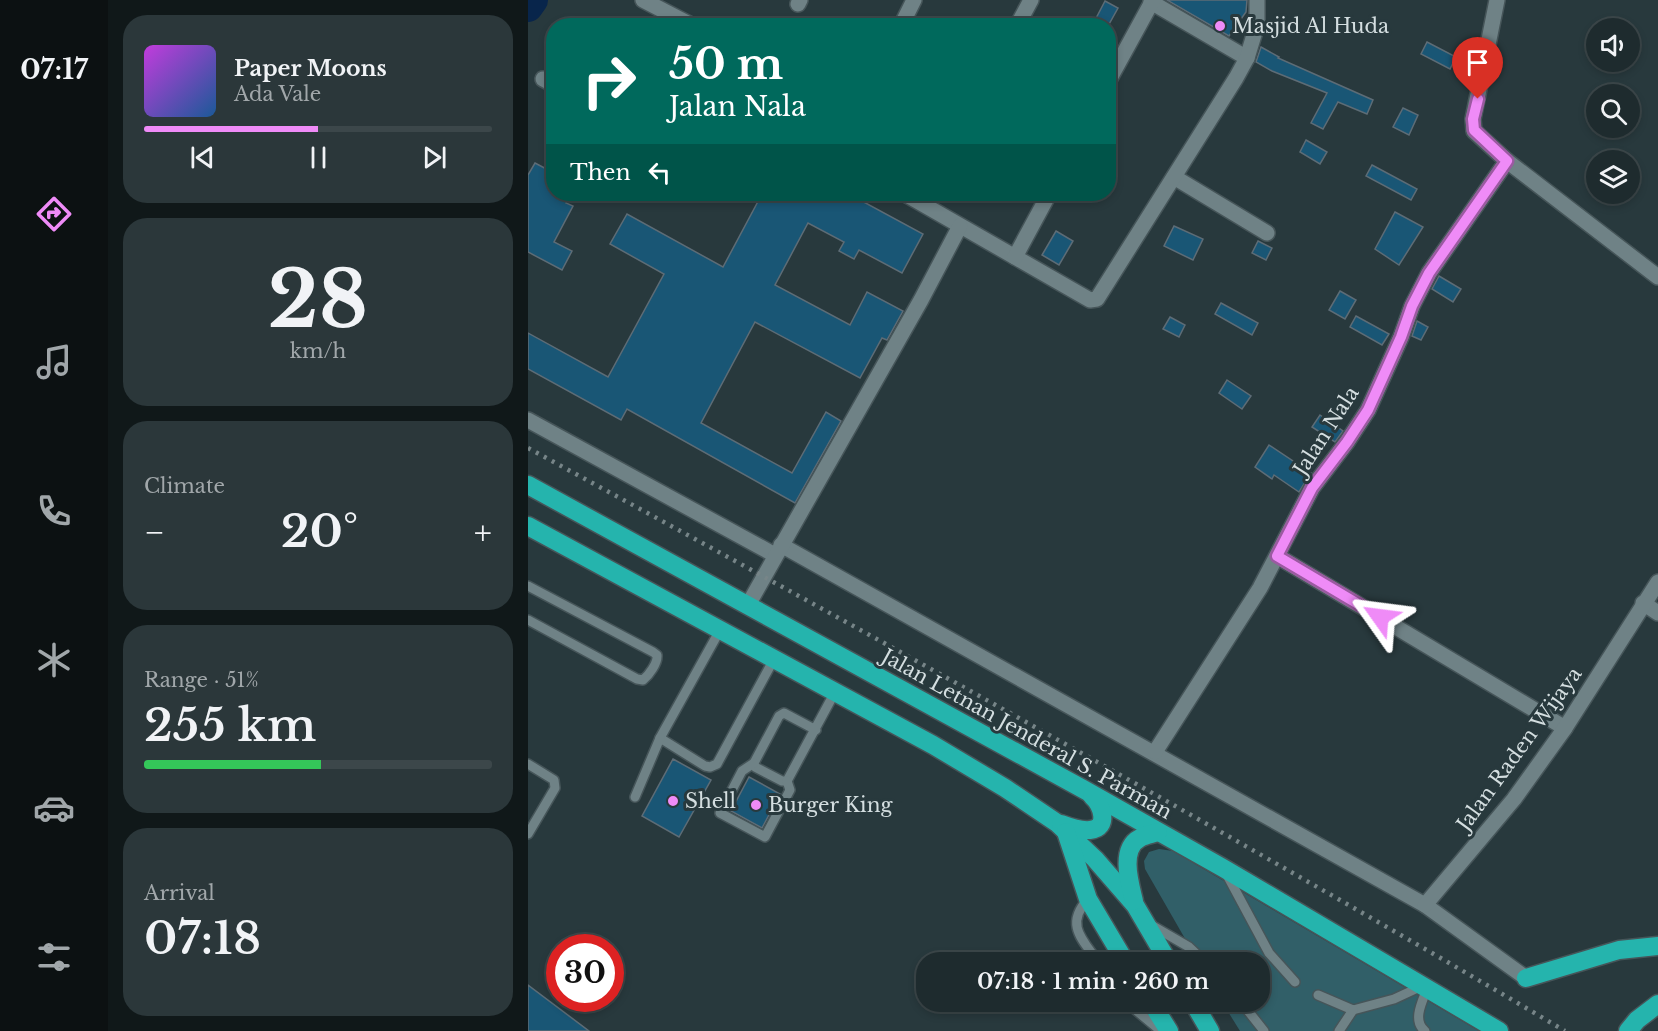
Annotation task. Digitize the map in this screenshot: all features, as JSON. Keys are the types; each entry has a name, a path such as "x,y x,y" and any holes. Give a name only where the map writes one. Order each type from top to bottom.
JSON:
{"highway":[{"name":"Jalan Letnan Jenderal S. Parman","path":"528,485 1083,789 1223,868 1499,1031"},
{"path":"528,526 933,745 1005,788 1061,826 1095,859 1139,913 1162,952"},
{"path":"1061,826 1090,830 1101,823 1103,815 1099,803 1083,789"},
{"path":"1061,826 1088,899 1119,952"},
{"path":"1139,913 1128,873 1129,853 1139,838 1158,832"},
{"path":"1526,978 1619,950 1658,946"},
{"path":"1628,1031 1637,1020 1658,1004"},
{"path":"1157,1012 1169,1031"},
{"path":"1199,1012 1210,1031"}],"street":[{"path":"643,0 678,18"},
{"path":"905,18 914,0"},
{"path":"1021,18 1031,0"},
{"path":"926,201 960,226 1090,300 1097,299 1247,58 1257,25 1257,0"},
{"path":"1497,0 1473,124 1474,130 1507,161 1658,277"},
{"path":"1116,67 1152,1 1247,58"},
{"name":"Jalan Nala","path":"1155,752 1260,588 1312,488 1368,410 1401,337 1412,306 1429,273 1507,161"},
{"path":"1174,177 1267,233"},
{"path":"1015,257 1045,201"},
{"path":"748,605 915,311 960,226"},
{"path":"528,420 778,550 1155,752 1425,904 1526,978"},
{"path":"1277,556 1565,728"},
{"name":"Jalan Raden Wijaya","path":"1425,904 1514,799 1565,728 1658,582"},
{"path":"1643,603 1658,613"}],"lane":[{"path":"528,586 653,652 657,655 657,659 643,681 528,620"},
{"path":"635,797 660,738 720,630"},
{"path":"660,738 705,766 710,767 717,764 774,659"},
{"path":"816,730 784,713 779,716 754,763 742,771 720,813 765,837 790,790 787,781 816,730 835,692"},
{"path":"754,763 756,767 782,781 787,781"},
{"path":"528,764 556,783 528,834"},
{"path":"1223,868 1269,953 1295,982"},
{"path":"1088,899 1075,918 1077,932 1091,952"},
{"path":"1139,913 1194,952"},
{"path":"1318,995 1353,1010 1394,999 1424,987"},
{"path":"1424,987 1418,1021 1425,1031"},
{"path":"1339,1031 1353,1010"},
{"path":"1138,1012 1161,1031"},
{"path":"1249,1012 1264,1031"}],"shaded area":[{"path":"1159,849 1173,851 1479,1031 1240,1031 1228,1012 1270,1012 1270,952 1193,952 1145,869 1144,861 1149,852"}],"building":[{"name":"Masjid Al Huda","path":"1167,0 1247,0 1246,12 1229,36"},
{"path":"1105,1 1118,8 1112,18 1096,18"},
{"path":"1427,42 1456,57 1450,69 1421,54"},
{"path":"1261,47 1278,58 1373,100 1367,114 1338,102 1323,129 1311,123 1327,93 1272,71 1256,62"},
{"path":"1403,108 1418,115 1409,135 1393,127"},
{"path":"1306,140 1327,152 1320,164 1300,152"},
{"path":"535,163 546,169 546,201 567,201 566,203 573,206 554,242 572,251 562,270 528,252 528,175"},
{"path":"1372,165 1417,189 1411,200 1366,176"},
{"path":"758,201 862,201 923,234 902,273 859,250 854,259 839,251 844,242 808,223 775,285 850,325 867,292 903,311 887,340 882,338 860,378 755,322 701,423 792,473 826,412 841,421 795,503 627,409 621,420 528,369 528,333 608,377 664,274 610,244 627,214 723,267"},
{"path":"1395,212 1423,227 1399,265 1375,249"},
{"path":"1174,226 1203,239 1193,260 1164,246"},
{"path":"1056,231 1073,241 1059,265 1042,255"},
{"path":"1258,241 1272,248 1266,260 1252,253"},
{"path":"1439,276 1461,289 1453,302 1432,289"},
{"path":"1340,291 1356,300 1345,319 1329,310"},
{"path":"1221,303 1258,323 1252,335 1215,314"},
{"path":"1356,316 1389,334 1382,345 1350,327"},
{"path":"1170,317 1185,325 1179,337 1163,329"},
{"path":"1417,321 1428,327 1421,340 1412,336"},
{"path":"1227,380 1251,396 1242,409 1219,393"},
{"path":"1320,415 1343,431 1335,442 1312,427"},
{"path":"1269,445 1311,473 1299,492 1274,475 1272,479 1255,467"},
{"path":"673,759 711,780 679,837 642,816"},
{"name":"Burger King","path":"749,777 780,794 762,828 731,811"},
{"path":"528,985 546,999 546,1012 564,1012 589,1031 528,1031"}],"waterway":[{"path":"528,7 533,0"}],"railway":[{"path":"528,448 1101,764 1565,1031"}],"place":[{"name":"Masjid Al Huda","path":"1220,26"},
{"name":"Shell","path":"673,801"},
{"name":"Burger King","path":"756,805"}],"route":[{"path":"1380,617 1277,556 1312,488 1368,410 1401,337 1412,306 1429,273 1507,161 1474,130 1473,119 1478,99"}]}
